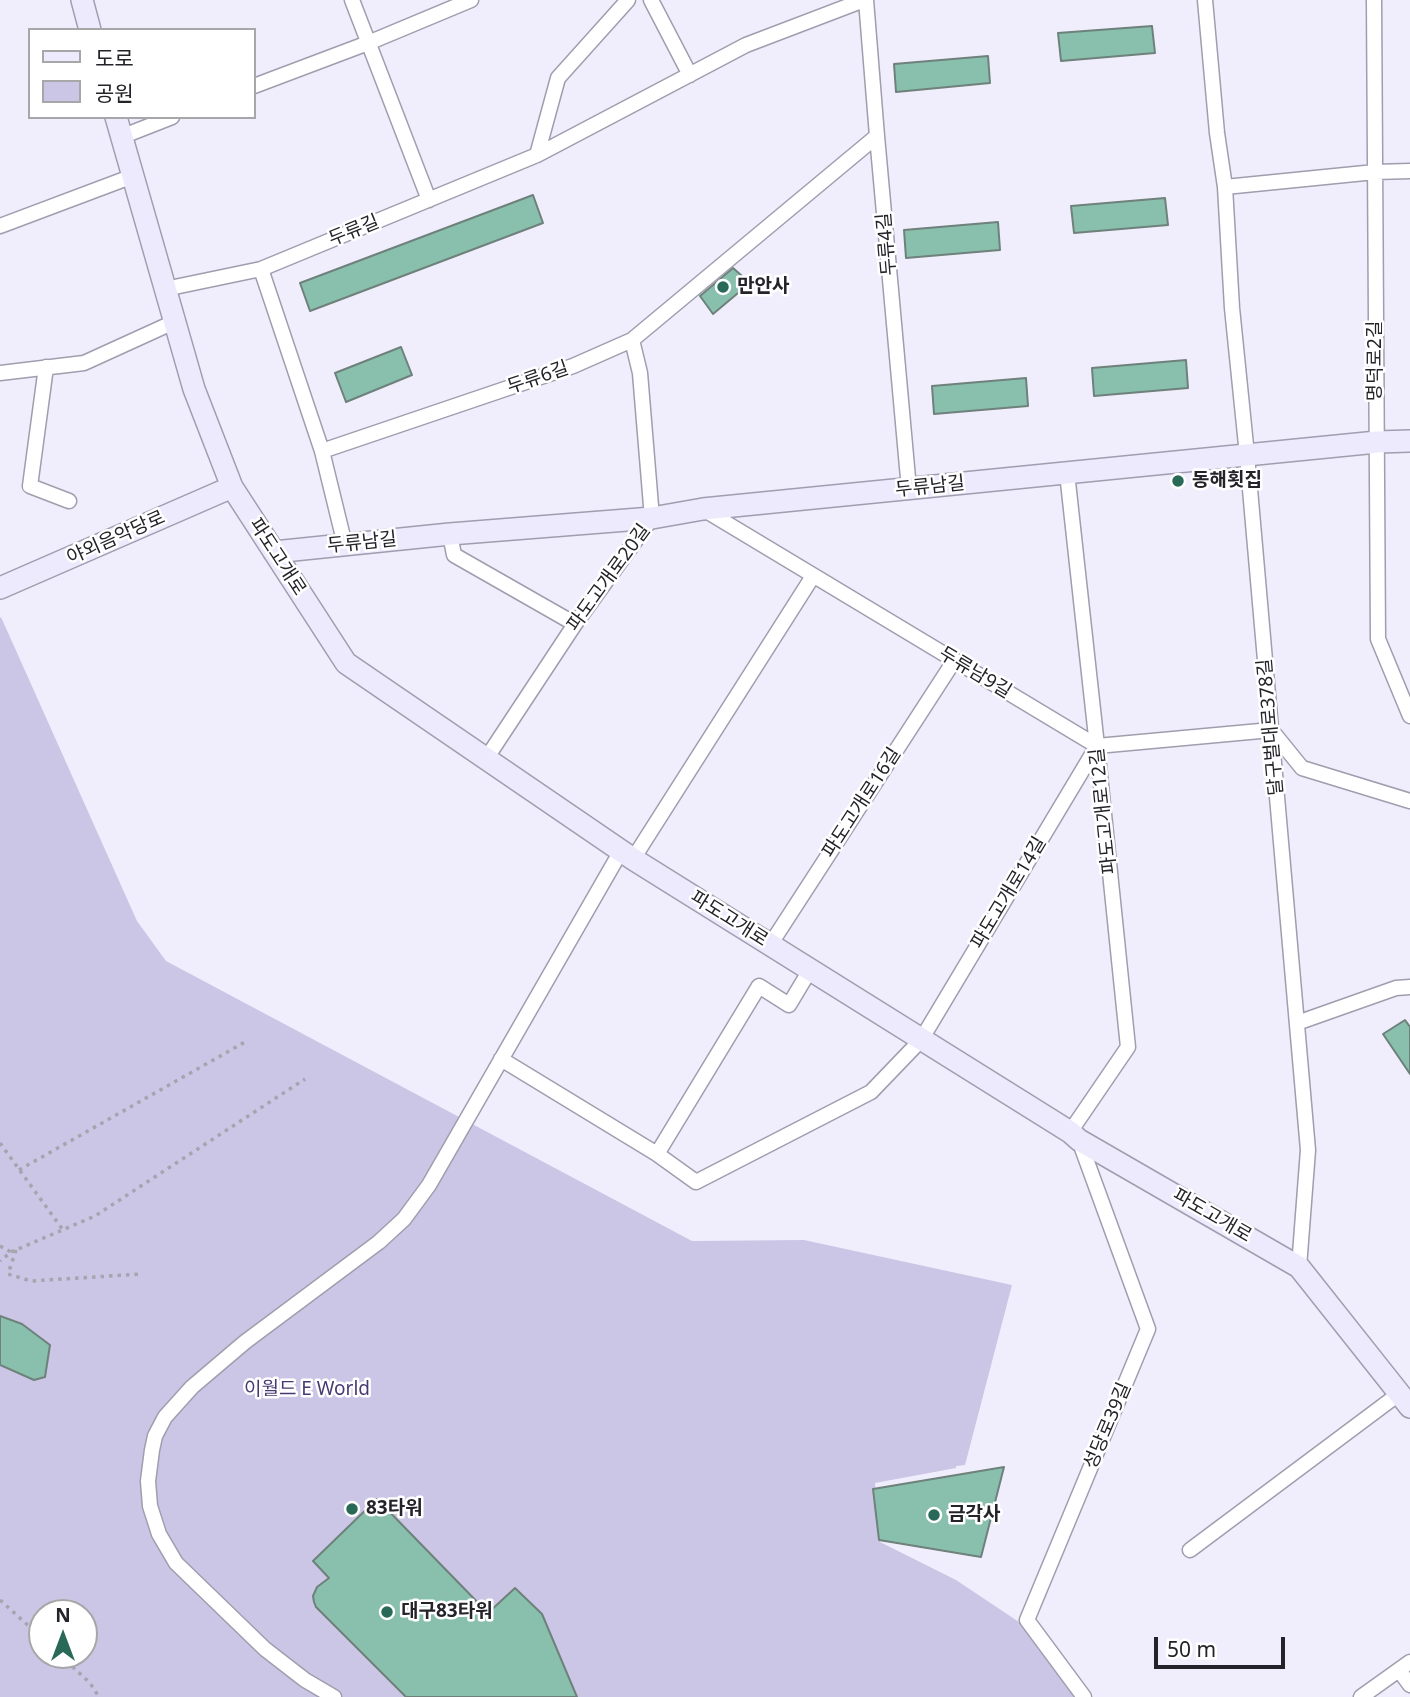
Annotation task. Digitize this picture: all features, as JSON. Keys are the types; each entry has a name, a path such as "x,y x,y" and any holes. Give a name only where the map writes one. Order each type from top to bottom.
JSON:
{"street":[{"path":"82,0 89,28"},
{"path":"352,0 429,200"},
{"path":"256,85 471,0"},
{"path":"537,155 558,78 628,0"},
{"path":"651,0 690,75"},
{"name":"두류길","path":"165,289 261,269 429,200 537,155 746,46 865,0"},
{"name":"두류4길","path":"865,0 909,489"},
{"name":"달구벌대로378길","path":"1205,0 1217,133 1225,187 1232,308 1308,1150 1299,1267"},
{"name":"명덕로2길","path":"1374,0 1378,639 1410,716"},
{"path":"118,127 161,119"},
{"name":"파도고개로","path":"118,127 194,389 232,487 346,663 627,855 1075,1136 1299,1267 1405,1400"},
{"name":"두류6길","path":"322,451 573,366 632,341 877,136"},
{"path":"1225,187 1410,171"},
{"path":"0,226 133,176"},
{"path":"261,269 322,451 345,545"},
{"path":"0,373 84,363 174,321"},
{"name":"파도고개로20길","path":"486,759 575,624 652,517 640,373 632,341"},
{"path":"46,367 30,486 69,501"},
{"name":"두류남길","path":"274,552 652,517 703,509 1377,442 1410,441"},
{"name":"파도고개로12길","path":"1067,473 1128,1047 1075,1136"},
{"name":"야외음악당로","path":"1,583 232,487"},
{"name":"두류남9길","path":"703,509 1097,746"},
{"path":"450,534 454,555 575,624"},
{"path":"334,1697 305,1680 265,1649 176,1563 159,1534 150,1506 148,1481 155,1436 165,1417 192,1387 245,1342 379,1242 404,1219 429,1185 501,1059 627,855 813,576"},
{"name":"파도고개로16길","path":"770,945 954,661"},
{"path":"1097,746 1271,730 1301,768 1410,801"},
{"name":"파도고개로14길","path":"657,1154 696,1182 871,1092 920,1040 1097,746"},
{"path":"501,1059 657,1154 759,986 789,1005 810,970"},
{"path":"1297,1023 1396,988 1410,987"},
{"name":"성당로39길","path":"1075,1136 1148,1329 1027,1620 1084,1697"},
{"path":"1190,1550 1405,1400"},
{"path":"1361,1697 1405,1666 1410,1685"}],"path":[{"path":"19,1170 245,1042"},
{"path":"0,1261 14,1251 95,1216 305,1079"},
{"path":"0,1143 63,1230"},
{"path":"0,1247 14,1251"},
{"path":"14,1251 8,1274 31,1281 142,1274"},
{"path":"0,1600 28,1625"},
{"path":"75,1669 90,1683 99,1697"}],"green space":[{"name":"이월드 E World","path":"1,617 137,921 166,961 692,1241 804,1240 1012,1285 965,1465 875,1483 880,1542 956,1580 1019,1622 1074,1697 0,1697"}],"building":[{"path":"1152,26 1155,53 1061,61 1058,33"},
{"path":"988,56 990,83 896,92 894,64"},
{"path":"533,195 543,223 310,311 300,283"},
{"path":"1165,198 1168,225 1074,233 1071,206"},
{"path":"998,222 1000,250 906,258 904,230"},
{"name":"만안사","path":"733,268 750,283 713,314 700,296"},
{"path":"401,347 412,375 346,402 335,373"},
{"path":"1186,360 1188,388 1094,396 1092,368"},
{"path":"1026,378 1028,406 934,414 932,386"},
{"path":"1405,1020 1410,1027 1410,1074 1383,1034"},
{"path":"0,1316 22,1324 50,1345 45,1377 34,1380 0,1365"},
{"name":"금각사","path":"1004,1467 981,1557 879,1540 873,1489"},
{"path":"377,1499 488,1613 515,1588 542,1614 577,1697 406,1697 316,1607 313,1596 317,1587 329,1578 313,1561"}],"place":[{"name":"만안사","path":"723,287"},
{"name":"동해횟집","path":"1178,481"},
{"name":"83타워","path":"352,1509"},
{"name":"금각사","path":"934,1515"},
{"name":"대구83타워","path":"387,1612"}]}
